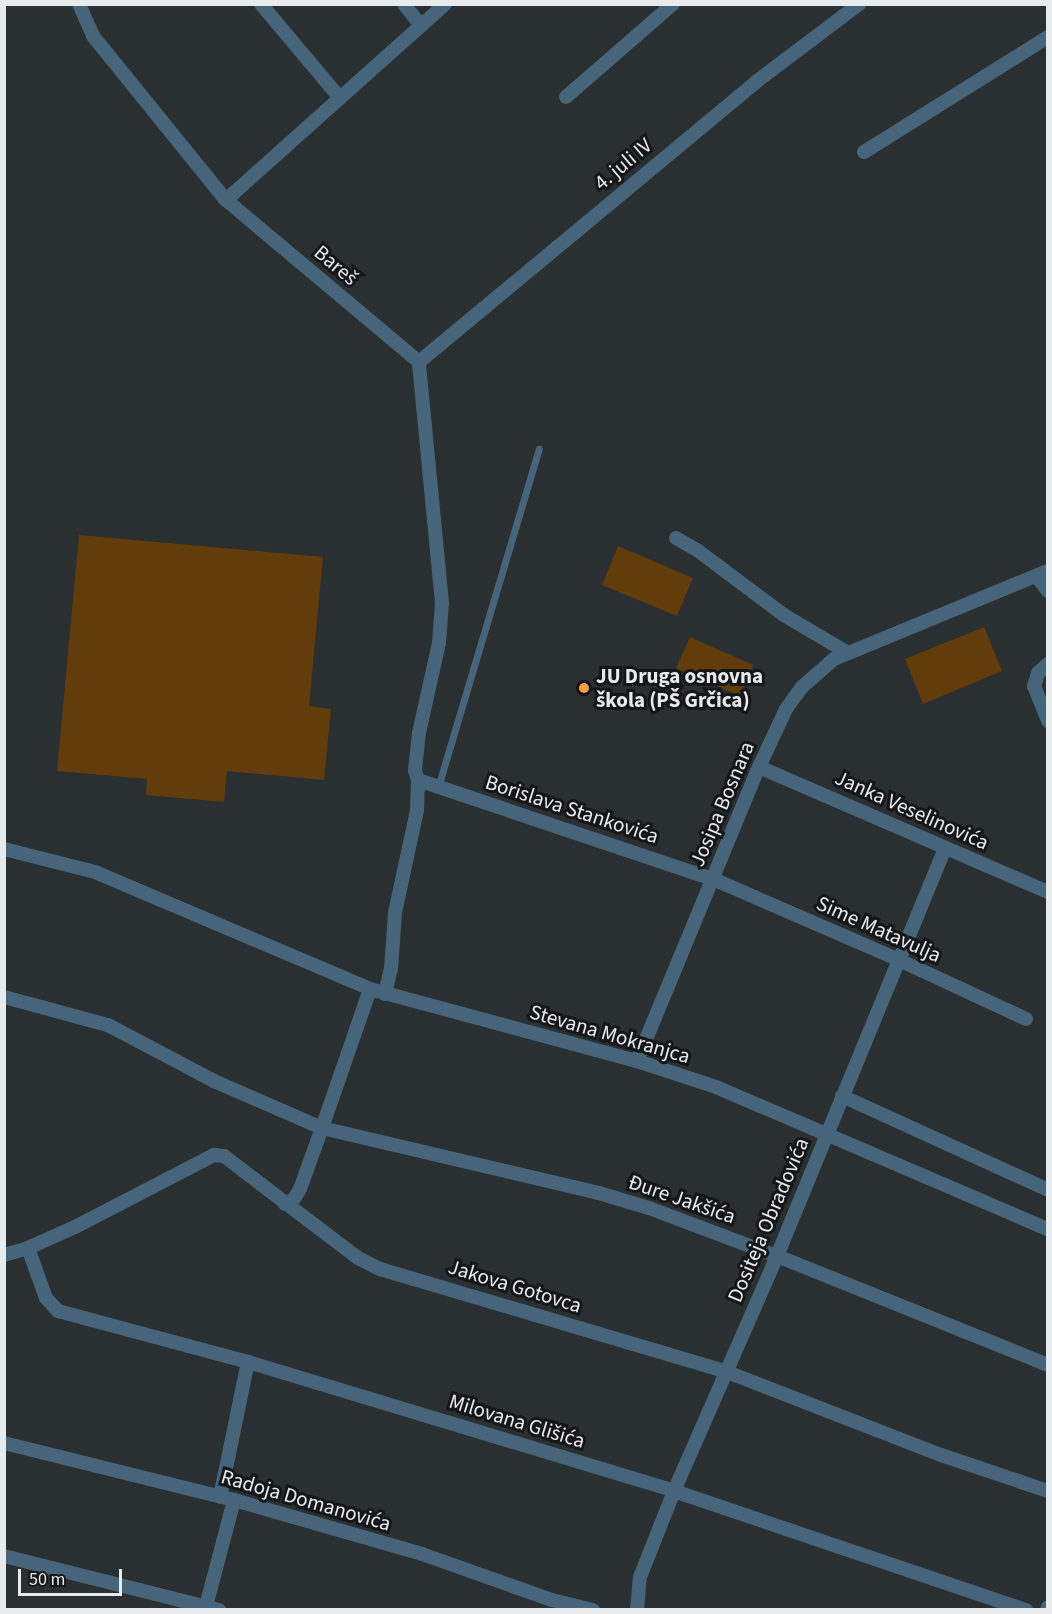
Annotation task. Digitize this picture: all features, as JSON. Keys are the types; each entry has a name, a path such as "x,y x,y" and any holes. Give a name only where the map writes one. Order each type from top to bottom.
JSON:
{"street":[{"name":"Bareš","path":"80,4 93,36 226,200 419,362"},
{"path":"261,4 340,98"},
{"path":"404,4 421,26"},
{"path":"226,200 446,4"},
{"path":"566,97 674,4"},
{"name":"4. juli IV","path":"419,362 757,81 859,4"},
{"path":"864,152 1047,37"},
{"path":"385,994 391,969 395,913 417,810 418,780 415,770 419,733 439,643 442,603 419,362"},
{"path":"676,538 697,550 784,615 825,637 848,653"},
{"path":"1042,574 1047,591"},
{"name":"Josipa Bosnara","path":"637,1060 759,767 786,709 802,687 834,659 1042,574"},
{"path":"1047,664 1038,673 1034,686 1047,721"},
{"name":"Janka Veselinovića","path":"759,767 1047,892"},
{"name":"Borislava Stankovića","path":"418,780 713,879"},
{"name":"Dositeja Obradovića","path":"636,1610 640,1577 674,1491 777,1256 945,848"},
{"name":"Stevana Mokranjca","path":"4,849 95,872 370,989 637,1060 716,1087 1047,1229"},
{"name":"Sime Matavulja","path":"713,879 899,960 1026,1020"},
{"path":"285,1204 294,1199 300,1189 370,989"},
{"name":"Đure Jakšića","path":"4,997 108,1025 214,1081 322,1128 599,1193 649,1208 777,1256 1047,1365"},
{"path":"842,1096 1047,1190"},
{"name":"Jakova Gotovca","path":"4,1255 28,1248 75,1227 214,1155 228,1157 285,1204 358,1258 380,1269 727,1372 910,1444 1047,1491"},
{"name":"Milovana Glišića","path":"28,1248 46,1298 58,1311 248,1362 674,1491 1026,1610"},
{"path":"4,1556 210,1608 248,1362"},
{"name":"Radoja Domanovića","path":"4,1443 227,1499 423,1554 552,1600 593,1610"}],"lane":[{"path":"438,787 539,449"}],"shaded area":[{"path":"79,535 323,557 309,706 331,709 324,780 227,771 224,802 146,795 147,779 57,771"},
{"path":"618,546 693,578 677,616 602,585"},
{"path":"984,627 1002,671 923,704 905,659"},
{"path":"690,637 753,665 740,696 676,668"}],"place":[{"name":"JU Druga osnovna škola (PŠ Grčica)","path":"584,688"}]}
